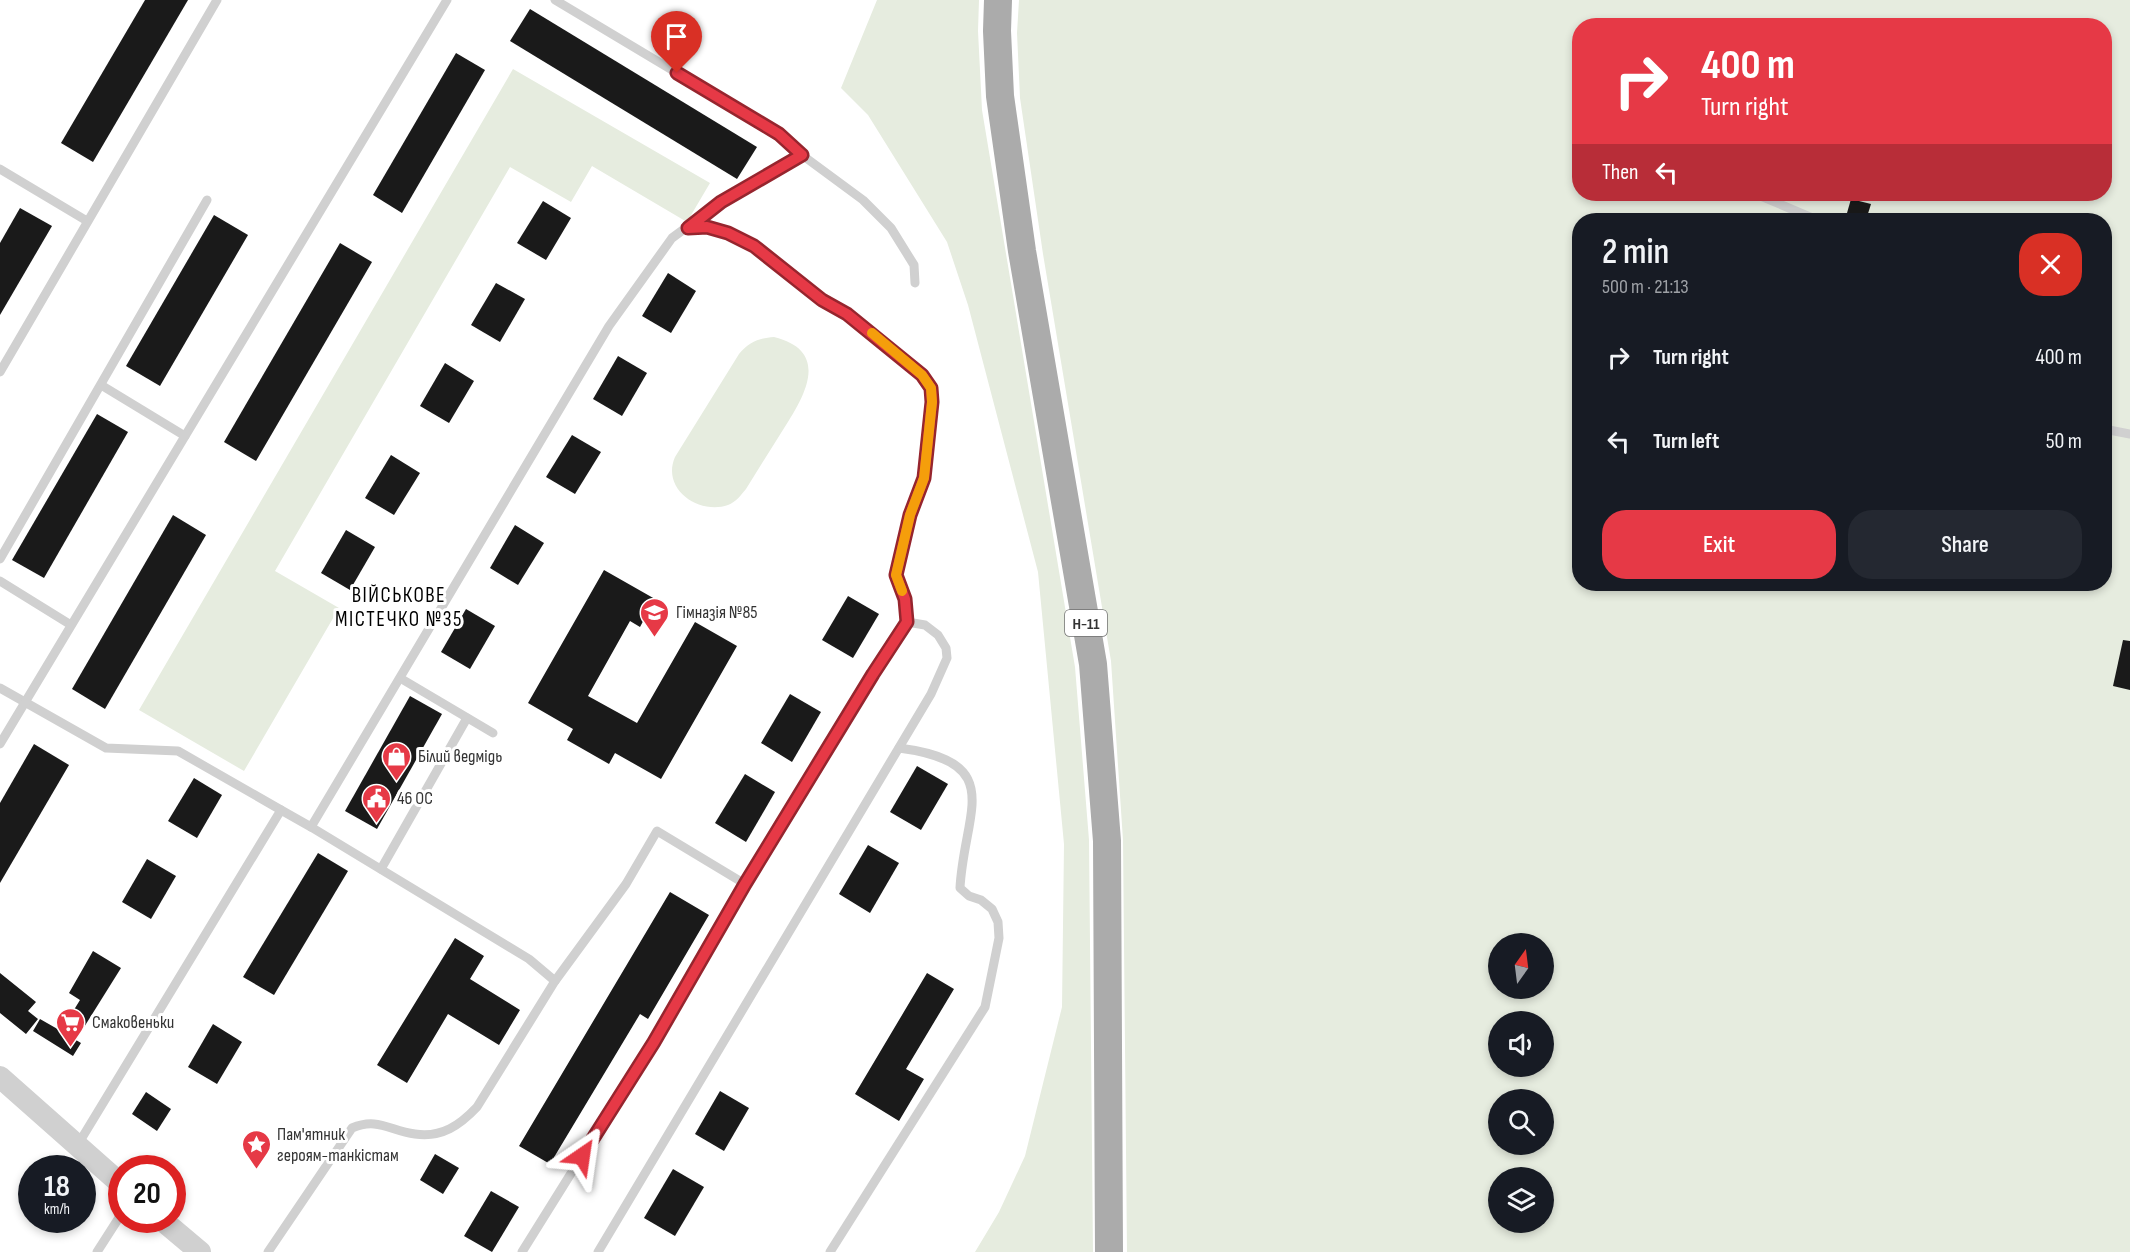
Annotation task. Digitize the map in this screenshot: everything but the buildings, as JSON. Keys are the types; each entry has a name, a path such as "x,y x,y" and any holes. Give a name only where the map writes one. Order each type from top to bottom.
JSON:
{"main road":[{"name":"Н-11","path":"998,0 1000,96 1011,173 1024,263 1093,664 1107,841 1109,1252"}],"street":[{"path":"0,1077 108,1173"},
{"path":"177,1233 200,1252"}],"lane":[{"path":"0,372 218,0"},
{"path":"0,744 447,0"},
{"path":"555,0 779,134 802,155 863,201 891,228 914,265 915,283"},
{"path":"311,826 609,326 672,238 721,202 802,155"},
{"path":"0,169 87,221"},
{"path":"0,559 207,200"},
{"path":"1772,201 1801,213"},
{"path":"522,1252 654,1042 745,884 885,654 907,622 905,599 896,575 910,515 924,478 932,402 931,388 922,375 872,334 847,314 822,300 754,246 728,233 707,227 688,228"},
{"path":"100,385 185,436"},
{"path":"2112,431 2130,434"},
{"path":"0,581 71,625"},
{"path":"598,1252 931,694 947,658 946,648 938,635 925,625 907,622"},
{"path":"400,678 493,733"},
{"path":"0,688 24,704 106,748 178,751 311,826 529,959 555,981"},
{"path":"381,869 467,718"},
{"path":"830,1252 985,1007 999,938 998,922 992,909 960,888 961,868 973,798 966,774 952,762 936,755 899,748"},
{"path":"76,1146 281,810"},
{"path":"268,1252 352,1128 364,1124 380,1124 416,1134 441,1132 461,1123 477,1107 555,981 626,884 657,831 745,884"},
{"path":"97,1252 109,1233"}],"shaded area":[{"path":"877,0 979,0 978,31 982,110 1075,667 1089,840 1093,1252 975,1252 999,1212 1025,1156 1062,1007 1064,844 1038,572 968,305 947,242 868,115 841,88"},
{"path":"1019,0 2130,0 2130,1252 1127,1252 1123,840 1111,661 1043,254 1020,98 1017,33"},
{"path":"513,69 710,183 687,222 592,166 571,202 510,167 275,571 339,608 244,771 139,710"},
{"path":"774,337 792,344 803,354 808,365 808,378 804,392 789,420 738,498 728,505 717,507 695,503 685,497 673,479 672,469 675,457 739,354 755,341"}],"slow traffic":[{"path":"872,333 922,375 931,388 932,402 924,478 910,515 896,575 902,591"}],"place":[{"name":"Гімназія №85","path":"655,638"},
{"name":"Білий ведмідь","path":"397,782"},
{"name":"46 ОС","path":"376,824"},
{"name":"Смаковеньки","path":"71,1048"},
{"name":"Пам'ятник героям-танкістам","path":"256,1170"}],"district":[{"name":"ВІЙСЬКОВЕ МІСТЕЧКО №35","path":"399,607"}],"route":[{"path":"582,1156 654,1042 745,884 885,654 907,622 905,599 896,575 910,515 924,478 932,402 931,388 922,375 847,314 822,300 754,246 728,233 707,227 688,228 721,202 802,155 779,134 677,73"}]}
